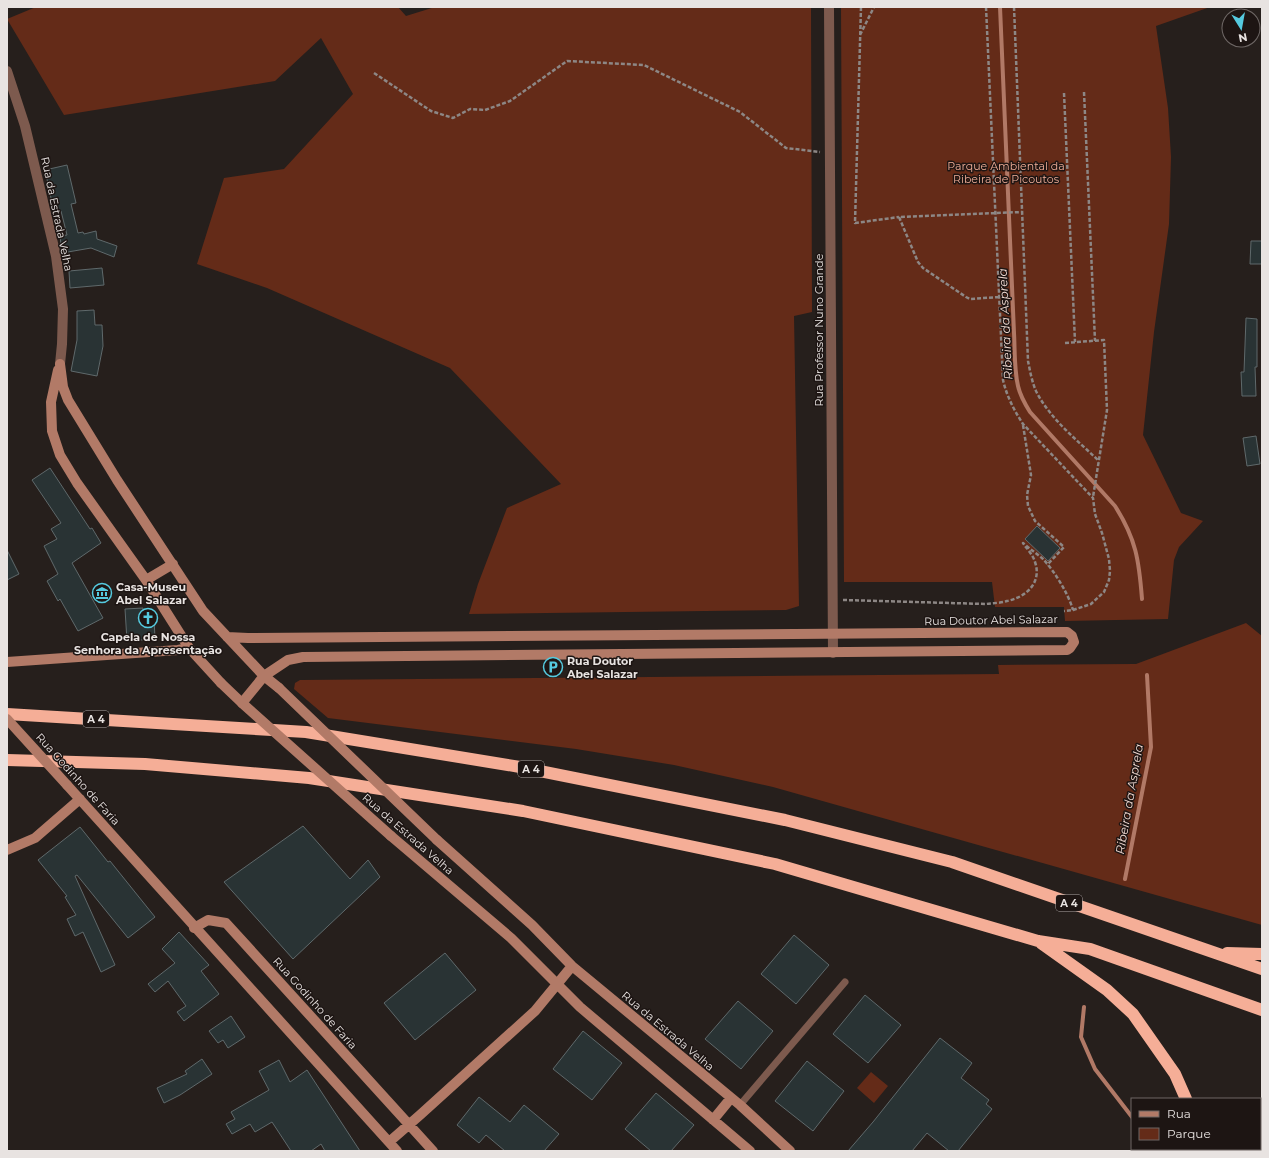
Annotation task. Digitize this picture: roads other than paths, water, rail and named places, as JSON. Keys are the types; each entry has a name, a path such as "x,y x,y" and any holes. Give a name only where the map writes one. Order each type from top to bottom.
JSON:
{"highway":[{"name":"A 4","path":"7,714 306,732 527,768 786,820 945,861 1262,969"},
{"path":"7,760 145,764 309,778 523,810 776,864 1038,941 1090,950 1262,1010"},
{"path":"1038,941 1107,990 1133,1014 1175,1074 1186,1098"},
{"path":"1214,952 1262,954"}],"street":[{"name":"Rua Professor Nuno Grande","path":"829,7 833,653"},
{"name":"Rua da Estrada Velha","path":"7,71 25,126 56,256 63,309 60,364 51,402 52,431 60,455 146,580 189,648 221,683 242,703 391,836 511,938 580,1007 750,1151"},
{"name":"Rua da Estrada Velha","path":"60,364 63,387 68,400 116,480 203,611 227,637 264,676 279,688 437,840 532,926 572,966 740,1105 790,1151"},
{"path":"146,580 173,564"},
{"name":"Rua Doutor Abel Salazar","path":"227,637 1067,632 1072,636 1074,642 1067,650 303,657 288,660 264,676"},
{"path":"7,662 189,648"},
{"path":"242,703 264,676"},
{"name":"Rua Godinho de Faria","path":"7,719 194,928 397,1151"},
{"path":"7,850 35,838 80,799"},
{"name":"Rua Godinho de Faria","path":"194,928 208,920 226,923 434,1151"},
{"path":"389,1142 535,1011 572,966"},
{"path":"713,1120 731,1098"}],"lane":[{"path":"740,1105 845,982"}],"waterway":[{"name":"Ribeira da Asprela","path":"1000,7 1015,360 1018,386 1030,412 1115,506 1122,518 1128,529 1138,561 1142,599"},
{"name":"Ribeira da Asprela","path":"1125,879 1151,747 1147,675"},
{"name":"Ribeira da Asprela","path":"1084,1007 1081,1037 1095,1069 1131,1116"}],"place":[{"name":"Casa-Museu Abel Salazar","path":"102,593"},
{"name":"Capela de Nossa Senhora da Apresentação","path":"148,618"},
{"name":"Rua Doutor Abel Salazar","path":"553,667"}],"park label":[{"name":"Parque Ambiental da Ribeira de Picoutos","path":"1006,172"}]}
